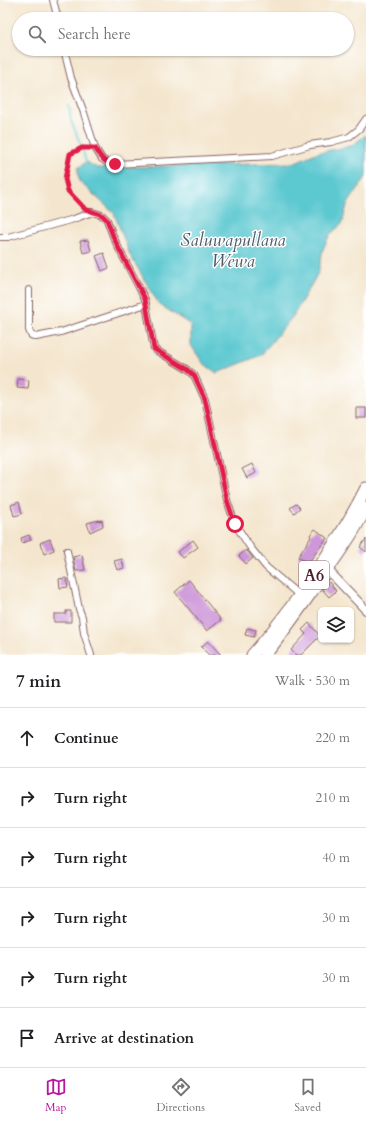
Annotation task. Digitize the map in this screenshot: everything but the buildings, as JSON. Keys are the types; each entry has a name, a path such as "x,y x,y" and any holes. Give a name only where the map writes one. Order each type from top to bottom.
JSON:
{"highway":[{"name":"A6","path":"265,655 283,633 325,566 366,488"},
{"name":"A6","path":"252,655 269,636 299,595 325,566 360,522 366,508"}],"street":[{"path":"53,0 56,12"},
{"path":"66,56 71,78 95,148 102,159 108,163 115,164 272,156 310,145 331,142 349,136 359,129 366,118"},
{"path":"0,237 8,237 74,219 92,212 102,215 107,220 113,236 145,299 154,349 187,369 194,375 205,399 227,500 235,524 250,547 266,567 299,595"},
{"path":"29,290 29,330 31,335 36,337 61,332 146,304"},
{"path":"67,551 84,633 91,655"},
{"path":"325,566 366,610"}],"path":[{"path":"92,212 85,209 68,191 65,179 70,154 83,146 86,148 95,148"}],"water":[{"name":"Saluwapullana Wewa","path":"366,135 366,177 347,205 342,224 330,234 323,249 318,273 293,316 261,355 217,373 203,363 191,345 191,325 159,304 130,255 114,213 80,182 78,175 78,168 86,162 97,168 293,163 316,153 351,146"}],"waterway":[{"path":"69,106 71,121 86,162"}],"route":[{"path":"115,164 108,163 102,159 95,148 82,148 70,154 65,179 68,191 85,209 102,215 107,220 119,249 145,299 154,349 187,369 194,375 205,399 227,500 235,524"}]}
